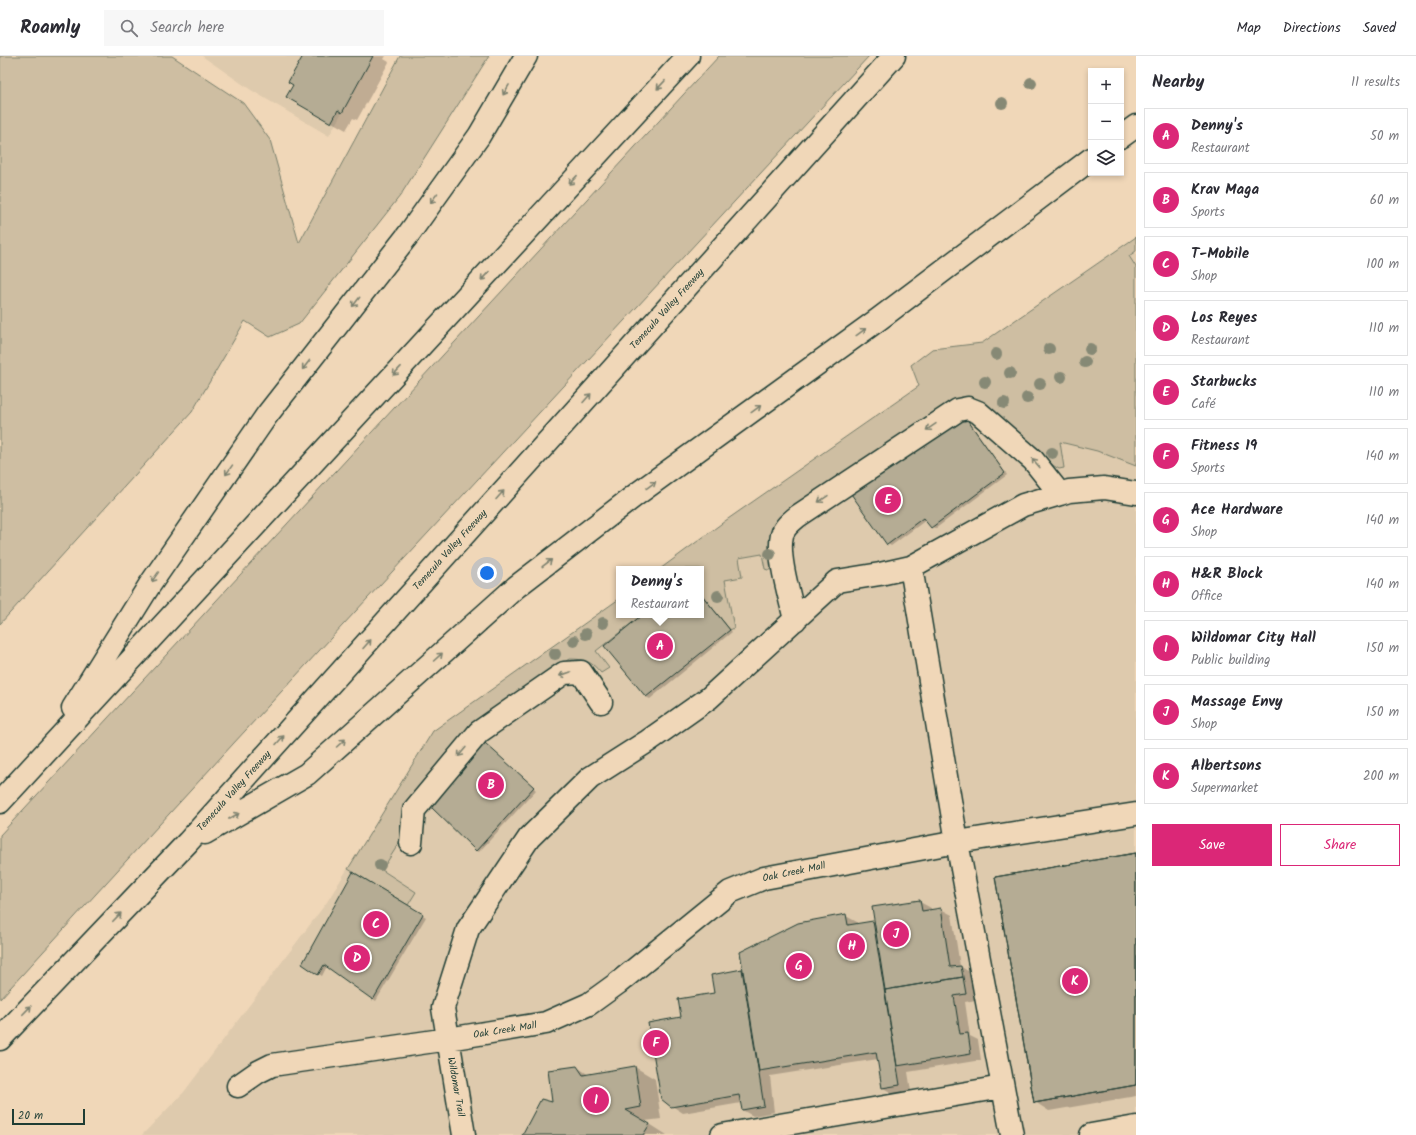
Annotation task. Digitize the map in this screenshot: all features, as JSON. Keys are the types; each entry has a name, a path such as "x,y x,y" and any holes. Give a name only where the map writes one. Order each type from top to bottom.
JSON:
{"main road":[{"path":"44,753 166,560 267,415 408,235 479,136 526,56"},
{"path":"0,802 688,56"},
{"name":"Temecula Valley Freeway","path":"0,1039 188,842 894,56"},
{"path":"1124,135 1136,126"},
{"path":"188,842 308,774 516,586 637,494 860,333 1088,162"},
{"path":"795,620 782,561 782,534 788,524 958,410 968,408 978,412 1034,460 1060,494"},
{"name":"Wildomar Trail","path":"464,1135 443,1008 468,929 529,838 590,778 648,741 709,698 837,581 880,574 911,566 1023,505 1069,491 1104,488 1136,492"},
{"path":"911,566 956,842 1012,1135"},
{"path":"411,843 414,810 479,732 564,673 581,672 601,702"},
{"name":"Oak Creek Mall","path":"238,1086 258,1072 272,1065 546,1023 589,1004 618,983 730,892 764,878 956,842 1136,814"},
{"path":"722,1135 1002,1087"},
{"path":"1091,1135 1136,1127"}],"shaded area":[{"path":"0,56 172,56 243,103 270,140 299,243 400,56 489,56 400,196 299,324 270,337 245,321 192,412 0,624"},
{"path":"202,56 373,56 329,136 251,90"},
{"path":"719,56 869,56 233,744 0,999 0,835"},
{"path":"1136,237 1136,1135 142,1135 184,1092 327,902 433,731 616,601 616,618 704,618 704,566 664,566 725,521 919,386 911,365 932,349 982,343"},
{"path":"1136,237 1136,251 1129,256 1136,267 1136,466 1097,451 1060,442 1064,468 1059,469 1008,424 957,399 947,404 791,512 777,569 765,569 762,554 739,558 742,577 725,580 734,628 730,630 704,598 704,566 664,566 725,521 919,386 911,365 932,349 982,343"},
{"path":"616,601 616,618 638,618 596,651 609,668 601,673 591,663 569,659 482,719 382,870 416,892 408,905 348,869 433,731"}],"building":[{"path":"303,56 373,56 342,113 338,110 331,123 286,97 293,85 288,82"},
{"path":"966,418 1005,473 931,528 923,518 887,545 849,491"},
{"path":"704,598 730,630 646,697 604,646 638,618 704,618"},
{"path":"485,743 534,787 476,851 429,805"},
{"path":"1136,853 1136,1085 1034,1103 995,877"},
{"path":"1136,853 1136,1085 1034,1103 995,877"},
{"path":"353,872 423,914 373,1000 324,965 318,975 302,964"},
{"path":"920,900 922,911 941,908 950,967 961,966 963,977 885,990 872,907"},
{"path":"846,914 848,925 873,921 900,1085 882,1088 876,1052 759,1071 740,952 798,923"},
{"path":"742,969 764,1106 742,1110 739,1095 671,1107 661,1099 648,1023 681,1017 678,999 714,993 711,975"},
{"path":"963,977 966,994 954,996 960,1034 968,1033 971,1054 897,1066 885,990"},
{"path":"577,1066 583,1075 635,1066 641,1107 626,1110 650,1124 643,1135 522,1135 541,1099 552,1102 548,1070"}],"place":[{"name":"Starbucks","path":"888,500"},
{"name":"Denny's","path":"660,646"},
{"name":"Krav Maga","path":"491,785"},
{"name":"T-Mobile","path":"376,924"},
{"name":"Massage Envy","path":"896,934"},
{"name":"H&R Block","path":"852,946"},
{"name":"Los Reyes","path":"357,958"},
{"name":"Ace Hardware","path":"799,966"},
{"name":"Albertsons","path":"1075,981"},
{"name":"Fitness 19","path":"656,1043"},
{"name":"Wildomar City Hall","path":"596,1100"}]}
